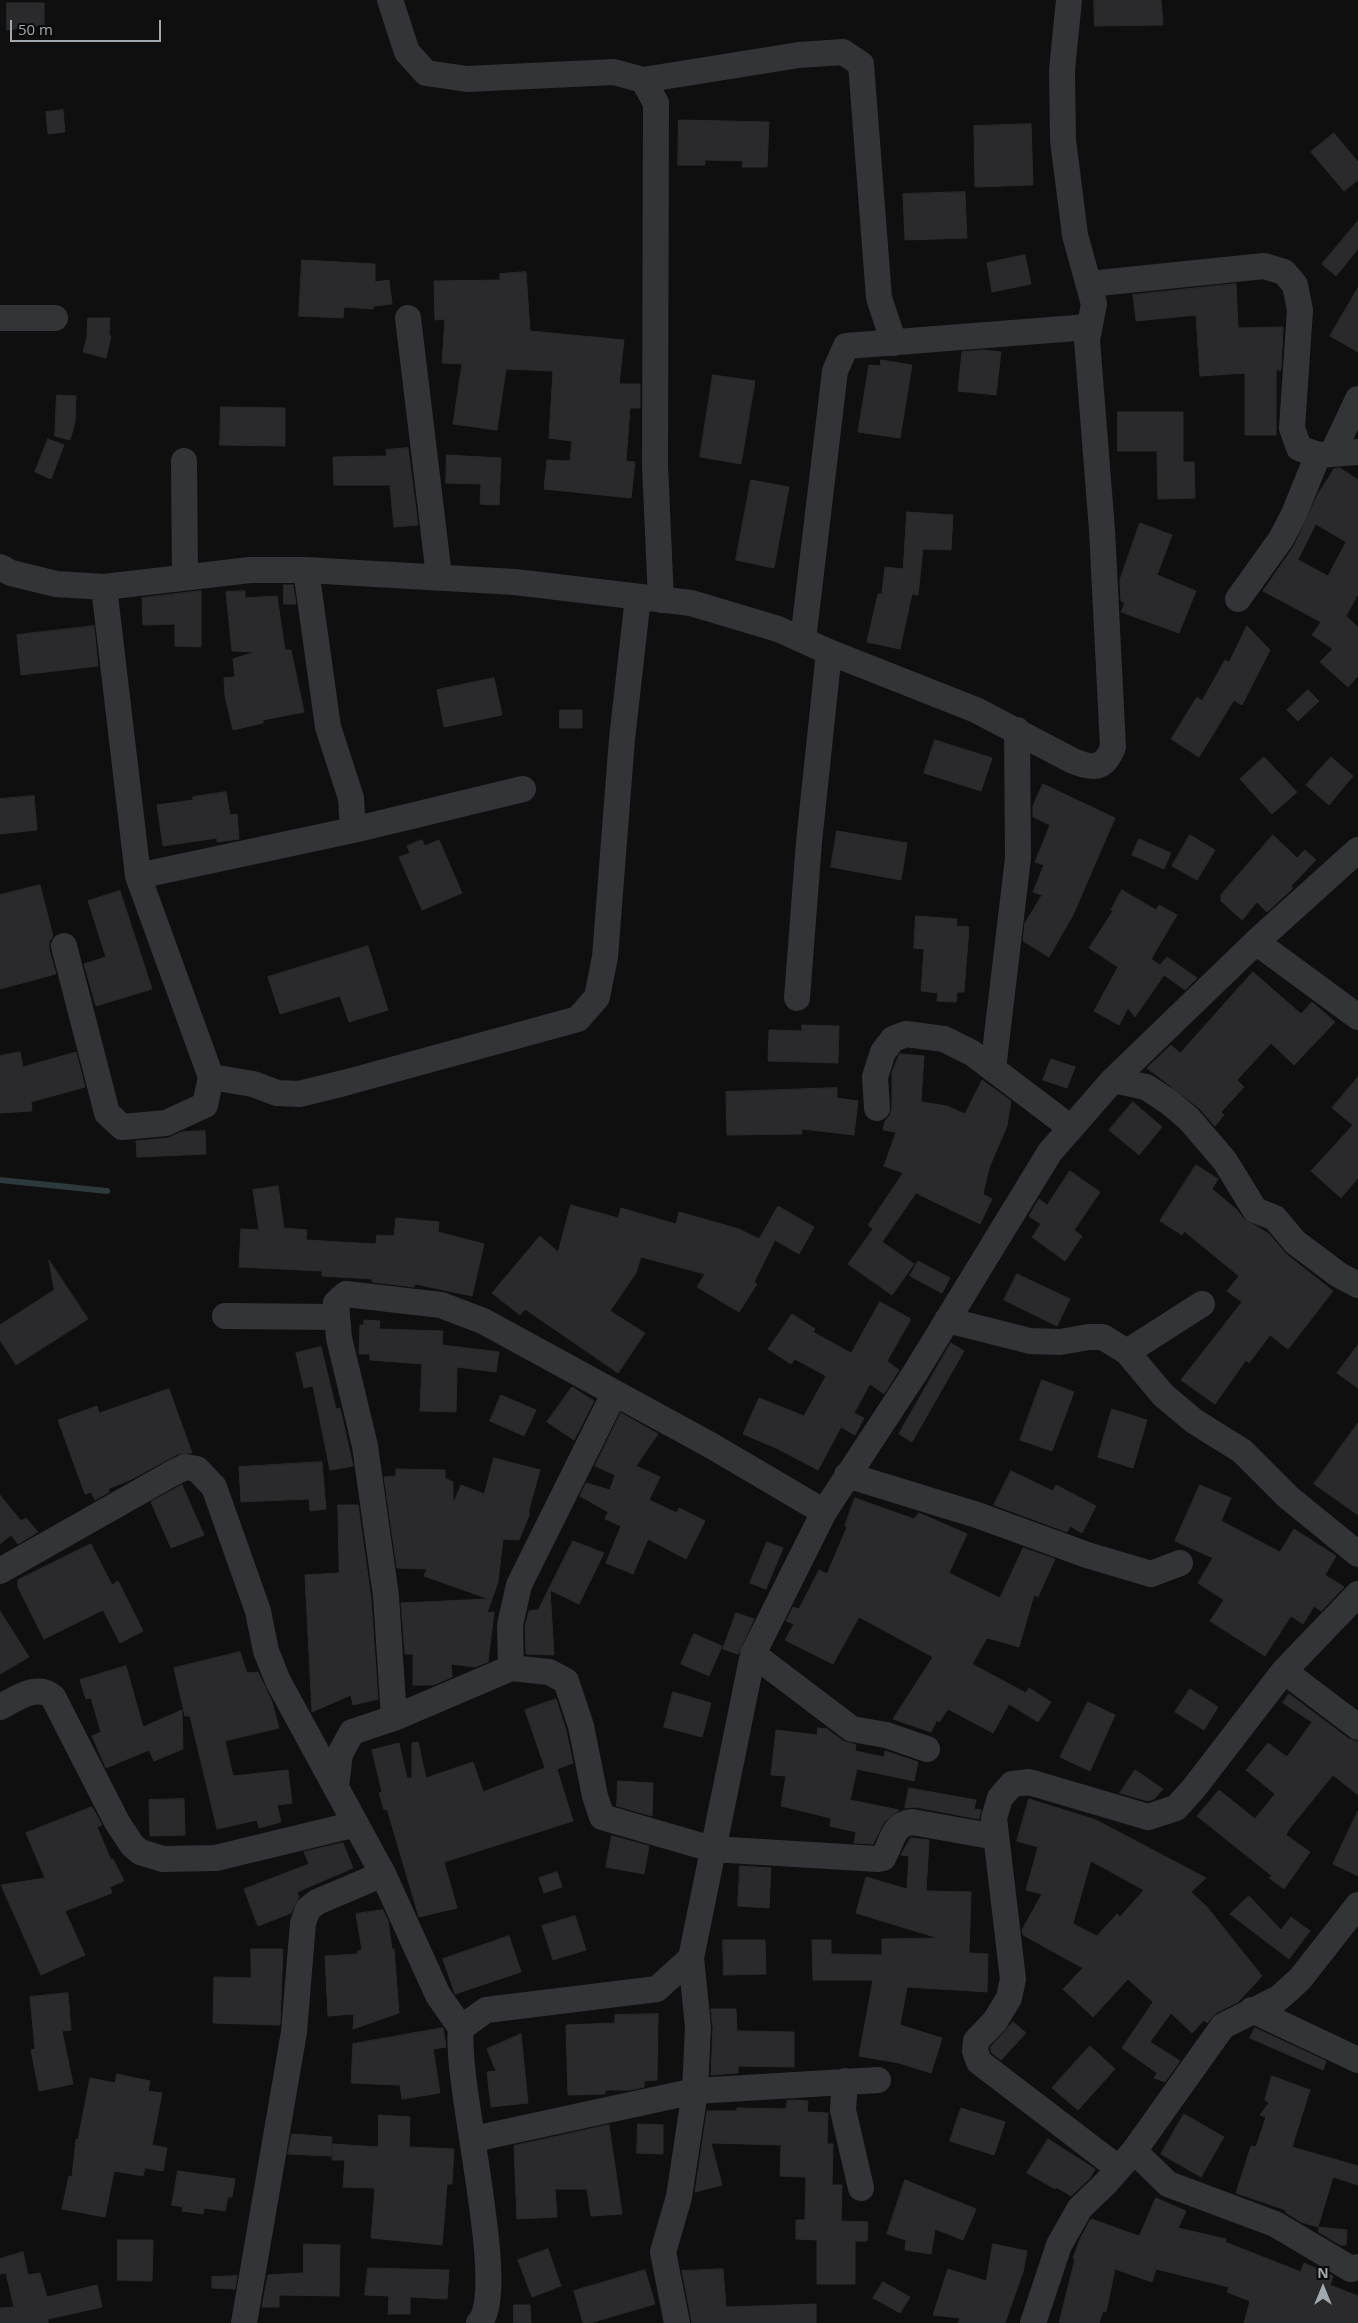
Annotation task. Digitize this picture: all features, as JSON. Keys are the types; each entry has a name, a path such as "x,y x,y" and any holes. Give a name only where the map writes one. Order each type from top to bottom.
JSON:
{"street":[{"path":"390,0 407,52 426,73 467,79 614,72 644,80 799,55 843,52 861,64 879,298 894,343"},
{"path":"0,567 10,572 56,584 104,587 250,570 306,570 439,576 515,582 691,603 778,629 829,652 976,710 1089,767 1099,765 1108,759 1113,747 1102,530 1087,340 1094,304 1075,235 1063,140 1062,70 1069,0"},
{"path":"211,1077 253,1084 277,1093 298,1094 578,1019 597,997 604,957 622,739 650,598 655,465 658,170 656,103 644,80"},
{"path":"1089,284 1264,266 1284,272 1295,285 1300,310 1292,428 1299,448 1325,455 1358,452"},
{"path":"0,318 55,318"},
{"path":"408,318 439,576"},
{"path":"803,640 835,371 846,346 1089,327"},
{"path":"1238,598 1281,539 1325,455 1358,399"},
{"path":"184,461 185,577"},
{"path":"306,570 328,727 351,798 353,830"},
{"path":"64,946 107,1113 122,1127 166,1123 205,1105 211,1077 138,876 104,587"},
{"path":"797,998 809,842 829,652"},
{"path":"993,1069 1018,858 1017,730"},
{"path":"138,876 353,830 523,789"},
{"path":"677,2323 663,2252 679,2197 695,2091 698,2027 691,1958 753,1654 824,1512 948,1320 1050,1152 1113,1080 1256,942 1358,850"},
{"path":"1256,942 1358,1017"},
{"path":"877,1108 874,1077 882,1052 893,1039 906,1034 944,1039 972,1053 1071,1128"},
{"path":"1113,1080 1146,1087 1189,1119 1225,1161 1255,1210 1275,1218 1295,1242 1339,1274 1358,1285"},
{"path":"394,1718 385,1587 365,1446 339,1338 336,1316 336,1303 346,1294 441,1305 483,1321 712,1446 824,1512"},
{"path":"1127,1352 1202,1304"},
{"path":"225,1316 336,1316"},
{"path":"948,1320 1030,1341 1060,1342 1089,1337 1103,1337 1127,1352 1163,1395 1194,1421 1242,1451 1288,1497 1358,1554"},
{"path":"511,1668 510,1624 519,1586 614,1394"},
{"path":"0,1571 185,1467 197,1469 214,1487 258,1611 266,1651 278,1681 383,1874 438,1995 461,2028 461,2064 474,2139 488,2267 487,2308 480,2323"},
{"path":"847,1475 977,1515 1087,1555 1151,1574 1180,1563"},
{"path":"1358,1594 1284,1671 1194,1788 1176,1808 1148,1817 1029,1782 1012,1784 1000,1798 994,1818 1013,1979 1009,1998 995,2021 976,2041 975,2051 979,2062 1126,2159 1168,2184 1275,2224 1351,2270 1358,2267"},
{"path":"753,1654 852,1729 886,1735 927,1749"},
{"path":"336,1787 340,1754 352,1732 394,1718 511,1668 549,1672 566,1681 581,1726 594,1796 602,1817 712,1849 878,1859 885,1855 898,1827 903,1823 912,1822 996,1837"},
{"path":"1284,1671 1358,1727"},
{"path":"0,1707 34,1691 48,1693 54,1697 117,1822 132,1845 140,1852 152,1857 163,1859 216,1858 356,1824"},
{"path":"244,2323 294,2032 303,1923 308,1909 317,1902 383,1874"},
{"path":"1033,2323 1059,2245 1080,2208 1106,2183 1126,2159 1223,2026 1279,1998 1300,1978 1358,1905"},
{"path":"461,2028 486,2010 657,1989 691,1958"},
{"path":"1252,2010 1358,2060"},
{"path":"474,2139 695,2091 878,2080"},
{"path":"845,2081 843,2110 861,2188"}],"building":[{"path":"1094,0 1161,0 1163,25 1095,26"},
{"path":"7,3 44,3 44,25 7,30"},
{"path":"63,110 65,132 48,134 46,112"},
{"path":"679,120 769,122 767,167 742,167 743,161 705,160 705,165 678,165"},
{"path":"1031,124 1033,185 975,187 974,126"},
{"path":"1334,133 1358,162 1358,180 1344,191 1311,152"},
{"path":"965,192 967,238 905,240 903,194"},
{"path":"1358,221 1358,249 1336,276 1322,264"},
{"path":"1025,255 1031,284 992,292 987,263"},
{"path":"302,260 375,264 375,282 389,280 392,304 374,306 373,309 344,307 343,318 299,316"},
{"path":"526,272 530,331 624,340 619,384 640,384 640,408 630,408 626,461 635,462 631,498 544,489 547,460 570,461 572,441 549,438 553,371 506,369 497,430 453,424 462,364 442,363 445,319 435,320 434,281 500,280 500,274"},
{"path":"1236,284 1238,328 1283,327 1281,370 1276,370 1276,435 1245,435 1245,373 1200,376 1196,315 1136,321 1133,295"},
{"path":"1358,288 1358,352 1330,336"},
{"path":"88,318 110,318 109,335 111,336 106,358 83,352 87,337"},
{"path":"983,350 1001,352 996,395 958,391 962,352"},
{"path":"881,360 912,365 900,438 858,432 869,365 880,366"},
{"path":"713,375 755,381 741,464 700,457"},
{"path":"57,395 76,396 75,422 70,440 55,436"},
{"path":"221,407 285,408 285,446 220,445"},
{"path":"1118,412 1183,412 1183,462 1194,462 1195,498 1158,499 1157,451 1118,451"},
{"path":"48,439 64,445 51,479 35,472"},
{"path":"408,448 418,525 394,527 390,485 334,485 333,457 387,456 386,450"},
{"path":"447,455 501,458 499,505 480,504 481,484 446,483"},
{"path":"1340,468 1358,480 1358,594 1346,616 1358,627 1358,676 1348,687 1320,662 1333,649 1312,635 1321,622 1263,591 1294,546 1318,494 1334,469","holes":["1316,524 1346,542 1328,576 1298,560"]},
{"path":"751,480 789,487 774,568 736,560"},
{"path":"907,512 953,515 951,550 923,549 918,595 912,594 900,649 867,642 878,594 882,594 885,567 903,569"},
{"path":"1140,523 1172,535 1157,575 1196,591 1179,633 1121,612 1125,603 1121,601 1120,580"},
{"path":"284,585 293,585 296,604 284,604"},
{"path":"201,591 201,647 175,646 175,624 143,625 142,598"},
{"path":"245,591 245,598 277,596 285,650 291,650 304,712 263,720 263,723 233,730 225,696 224,678 235,677 233,659 255,652 232,651 226,592"},
{"path":"94,626 98,666 21,675 17,635"},
{"path":"1247,626 1270,650 1242,705 1234,700 1199,757 1171,739 1197,697 1202,701 1225,660 1229,662"},
{"path":"494,678 502,715 444,727 437,690"},
{"path":"1308,690 1319,701 1298,721 1287,710"},
{"path":"560,710 582,710 582,728 560,728"},
{"path":"935,740 992,758 981,791 924,773"},
{"path":"1264,757 1297,792 1272,814 1240,779"},
{"path":"1331,757 1353,776 1329,805 1306,785"},
{"path":"1043,784 1115,818 1073,915 1049,957 1023,941 1025,923 1042,895 1033,892 1044,865 1035,862 1050,825 1033,817 1033,806"},
{"path":"226,792 230,815 237,814 239,839 217,842 217,838 163,846 157,805 193,800 193,797"},
{"path":"34,796 37,830 0,834 0,799"},
{"path":"837,831 907,843 901,880 831,867"},
{"path":"1190,835 1215,850 1197,880 1172,866"},
{"path":"1273,835 1297,858 1305,850 1316,860 1291,886 1293,888 1267,912 1257,902 1242,920 1221,901 1221,895"},
{"path":"1139,839 1171,853 1164,869 1132,855"},
{"path":"422,840 425,846 439,840 462,893 422,910 399,857 410,853 407,846"},
{"path":"40,885 53,936 49,942 49,949 56,974 0,989 0,895"},
{"path":"1122,890 1156,910 1159,905 1177,915 1151,959 1160,965 1167,957 1197,978 1185,990 1164,975 1135,1017 1128,1008 1119,1025 1094,1011 1118,967 1089,948 1113,911 1111,910"},
{"path":"120,891 152,989 96,1006 84,964 106,957 88,901"},
{"path":"916,916 957,919 956,926 969,927 964,992 957,992 956,1002 937,1001 938,993 921,991 924,949 914,948"},
{"path":"368,946 388,1010 349,1022 340,996 280,1014 268,977"},
{"path":"1253,972 1301,1014 1312,1002 1335,1022 1294,1065 1271,1043 1237,1080 1244,1087 1221,1112 1224,1115 1215,1126 1199,1108 1147,1068 1171,1045 1180,1053"},
{"path":"802,1025 839,1026 838,1063 768,1061 769,1030 802,1031"},
{"path":"20,1052 23,1067 76,1052 85,1087 31,1102 32,1111 0,1113 0,1056"},
{"path":"900,1054 924,1056 921,1102 947,1106 965,1114 982,1080 1011,1101 1007,1126 989,1168 983,1194 992,1199 980,1224 916,1193 882,1242 914,1264 892,1295 848,1264 873,1229 868,1225 903,1173 884,1166 896,1132 883,1130 885,1121 890,1115 892,1108 892,1072"},
{"path":"1051,1059 1075,1067 1067,1088 1043,1080"},
{"path":"1358,1077 1358,1178 1341,1198 1311,1171 1353,1125 1332,1108"},
{"path":"837,1088 837,1098 858,1101 854,1135 802,1129 802,1134 727,1135 726,1092"},
{"path":"1133,1102 1162,1127 1139,1155 1109,1130"},
{"path":"205,1131 206,1154 137,1157 136,1141 168,1138 182,1132"},
{"path":"1196,1165 1218,1179 1212,1189 1237,1210 1243,1218 1269,1234 1286,1254 1333,1291 1288,1349 1270,1335 1249,1363 1246,1360 1215,1404 1181,1380 1242,1302 1227,1291 1239,1276 1184,1231 1182,1235 1160,1221"},
{"path":"1070,1171 1100,1192 1074,1230 1082,1236 1065,1261 1032,1237 1041,1224 1029,1216 1039,1199 1047,1205"},
{"path":"278,1186 284,1228 307,1230 306,1240 376,1244 377,1235 394,1236 396,1218 439,1222 438,1232 484,1244 472,1296 415,1284 414,1287 372,1282 372,1279 322,1276 322,1271 239,1267 241,1229 259,1230 253,1190"},
{"path":"571,1205 618,1218 621,1208 676,1224 679,1212 739,1229 759,1239 778,1206 814,1227 799,1254 775,1240 754,1282 757,1284 739,1312 697,1287 705,1274 641,1257 636,1273 610,1311 645,1333 618,1373 525,1309 520,1315 492,1293 540,1236 558,1252"},
{"path":"49,1260 88,1319 16,1365 0,1340 0,1325 54,1290"},
{"path":"918,1261 950,1278 942,1293 910,1276"},
{"path":"1017,1274 1070,1299 1057,1326 1004,1300"},
{"path":"880,1302 911,1319 887,1361 899,1370 884,1394 870,1384 854,1413 864,1418 855,1435 841,1427 818,1470 776,1448 743,1434 759,1398 804,1416 826,1376 795,1359 791,1364 768,1349 792,1314 815,1329 813,1332 851,1353"},
{"path":"364,1320 380,1321 379,1329 443,1331 442,1345 499,1352 496,1372 457,1367 456,1412 420,1411 422,1364 370,1360 370,1354 359,1354 360,1325 364,1325"},
{"path":"951,1343 964,1351 912,1442 899,1434"},
{"path":"1358,1345 1358,1388 1337,1373"},
{"path":"321,1347 336,1409 340,1408 353,1466 330,1470 313,1386 304,1388 296,1353"},
{"path":"1042,1380 1074,1392 1052,1451 1020,1440"},
{"path":"572,1387 594,1401 574,1440 547,1422"},
{"path":"169,1389 192,1453 178,1454 132,1479 108,1489 109,1492 95,1500 91,1492 85,1494 58,1420 97,1406 99,1413"},
{"path":"501,1395 536,1410 524,1436 490,1421"},
{"path":"1112,1409 1147,1420 1133,1468 1098,1457"},
{"path":"621,1413 658,1434 636,1466 660,1477 649,1500 677,1513 679,1508 705,1521 686,1559 648,1539 633,1574 606,1563 621,1526 605,1519 608,1512 580,1496 586,1483 610,1490 615,1475 595,1466"},
{"path":"1358,1423 1358,1515 1314,1484"},
{"path":"494,1458 540,1470 528,1513 530,1513 519,1540 503,1539 498,1582 487,1613 494,1612 488,1662 475,1667 451,1664 452,1677 433,1685 413,1685 413,1654 405,1654 401,1603 489,1599 424,1576 427,1569 397,1568 384,1477 396,1476 396,1469 445,1470 445,1478 453,1482 453,1504 461,1485 484,1494"},
{"path":"322,1462 326,1509 310,1511 309,1499 241,1502 239,1467"},
{"path":"1011,1471 1053,1491 1056,1485 1096,1506 1082,1533 1070,1526 1067,1532 994,1505"},
{"path":"182,1485 204,1535 171,1548 151,1502"},
{"path":"1200,1485 1231,1498 1221,1521 1280,1552 1294,1529 1336,1556 1325,1575 1344,1587 1321,1611 1314,1606 1303,1624 1291,1616 1265,1656 1210,1621 1224,1600 1198,1583 1213,1558 1175,1541"},
{"path":"0,1495 21,1521 26,1518 38,1532 18,1544 11,1535 0,1544"},
{"path":"855,1498 914,1519 919,1513 967,1534 949,1573 1000,1598 1023,1548 1055,1559 1038,1597 1034,1595 1019,1647 987,1638 972,1664 1026,1693 1029,1688 1051,1702 1038,1722 1009,1704 993,1733 948,1709 939,1722 937,1720 931,1732 893,1719 933,1657 859,1617 833,1664 785,1640 794,1624 786,1621 793,1607 799,1609 819,1570 827,1574 847,1527 845,1526"},
{"path":"338,1505 358,1505 371,1598 378,1699 353,1705 351,1695 312,1712 305,1575 339,1573"},
{"path":"573,1541 604,1553 579,1604 550,1590 554,1655 526,1654 525,1626 529,1611 538,1610"},
{"path":"767,1542 783,1548 766,1589 750,1583"},
{"path":"91,1544 112,1585 118,1581 143,1631 120,1643 103,1610 44,1639 18,1587 18,1580"},
{"path":"0,1611 29,1657 0,1674"},
{"path":"736,1613 754,1619 738,1654 723,1649"},
{"path":"694,1634 722,1646 709,1676 681,1664"},
{"path":"240,1652 247,1673 258,1672 272,1702 279,1728 225,1741 233,1776 288,1770 292,1803 277,1805 281,1822 259,1828 257,1820 217,1829 190,1716 185,1716 174,1668"},
{"path":"126,1666 143,1727 182,1710 183,1749 154,1761 149,1750 106,1768 92,1736 101,1732 91,1698 86,1699 80,1680"},
{"path":"1190,1689 1218,1707 1204,1730 1175,1712"},
{"path":"673,1692 711,1703 702,1737 664,1727"},
{"path":"1289,1694 1349,1739 1358,1742 1358,1795 1333,1775 1289,1829 1286,1835 1310,1852 1284,1889 1269,1878 1272,1876 1197,1816 1219,1790 1255,1819 1275,1794 1246,1770 1268,1743 1287,1757 1312,1722 1283,1703"},
{"path":"556,1699 566,1730 573,1763 557,1769 573,1821 444,1862 457,1908 419,1917 387,1809 384,1810 379,1793 382,1792 372,1750 399,1743 407,1778 412,1778 412,1743 418,1742 426,1778 473,1762 483,1792 545,1768 525,1710"},
{"path":"1088,1702 1115,1715 1090,1771 1060,1757"},
{"path":"818,1728 827,1729 843,1741 856,1745 855,1751 884,1757 885,1751 918,1762 914,1781 857,1769 850,1800 899,1810 884,1822 873,1844 854,1843 856,1832 830,1826 831,1818 781,1806 786,1776 771,1775 776,1730 817,1735"},
{"path":"1135,1770 1163,1789 1154,1799 1148,1801 1120,1793"},
{"path":"618,1781 653,1783 652,1816 617,1806"},
{"path":"909,1788 976,1800 974,1809 981,1810 979,1819 915,1807 905,1808"},
{"path":"184,1799 185,1835 150,1836 149,1800"},
{"path":"1029,1799 1096,1820 1206,1878 1191,1892 1207,1907 1262,1976 1238,2002 1216,2013 1207,2023 1204,2020 1192,2033 1171,2013 1150,2042 1180,2061 1165,2082 1154,2078 1157,2073 1122,2048 1153,2002 1128,1979 1093,2017 1063,1989 1083,1968 1023,1935 1022,1930 1042,1894 1026,1890 1038,1847 1017,1841","holes":["1091,1861 1144,1890 1120,1917 1117,1914 1097,1936 1073,1924"]},
{"path":"92,1807 102,1825 97,1827 111,1860 113,1859 124,1881 110,1887 112,1893 65,1911 85,1955 41,1975 1,1885 45,1878 26,1833"},
{"path":"1358,1811 1358,1876 1333,1864"},
{"path":"612,1836 649,1846 644,1874 606,1867"},
{"path":"911,1838 929,1840 926,1891 971,1892 969,1953 988,1954 987,1992 907,1987 900,2025 942,2038 931,2073 899,2063 859,2056 873,1980 813,1980 812,1940 831,1940 831,1954 882,1955 882,1939 938,1938 856,1913 866,1877 907,1889 909,1856 901,1855"},
{"path":"343,1843 353,1868 297,1892 299,1897 291,1913 258,1926 244,1889 309,1864 304,1852"},
{"path":"740,1866 771,1868 769,1908 738,1906"},
{"path":"557,1872 562,1887 544,1893 539,1878"},
{"path":"1249,1896 1281,1930 1291,1917 1310,1931 1289,1959 1230,1914"},
{"path":"383,1910 388,1921 392,1949 394,1949 399,2013 353,2029 354,2014 328,2016 325,1956 358,1954 358,1951 362,1950 356,1914"},
{"path":"575,1916 586,1950 553,1960 542,1926"},
{"path":"509,1936 521,1972 455,1994 443,1959"},
{"path":"723,1940 765,1940 766,1974 724,1975"},
{"path":"251,1949 283,1949 280,2025 213,2023 214,1977 251,1978"},
{"path":"68,1993 71,2030 62,2031 73,2084 39,2091 31,2050 35,2049 30,1997"},
{"path":"711,2009 736,2009 737,2031 794,2032 794,2067 738,2066 738,2073 711,2075 713,2028"},
{"path":"658,2014 657,2080 644,2081 644,2087 630,2090 605,2090 605,2094 568,2095 566,2025 615,2023 615,2015"},
{"path":"1013,2022 1026,2033 1001,2060 992,2053 990,2048"},
{"path":"443,2028 446,2047 433,2049 440,2093 402,2099 400,2085 351,2083 353,2044"},
{"path":"1255,2028 1326,2061 1323,2070 1250,2038"},
{"path":"521,2034 528,2103 491,2107 487,2072 496,2071 487,2049"},
{"path":"1090,2046 1115,2069 1078,2110 1052,2088"},
{"path":"117,2074 150,2081 148,2091 162,2093 152,2145 167,2148 163,2171 145,2168 143,2176 114,2171 105,2217 62,2209 69,2176 72,2177 76,2139 78,2140 90,2078 115,2083"},
{"path":"1272,2076 1310,2090 1292,2147 1358,2166 1358,2185 1333,2177 1318,2227 1301,2222 1285,2212 1286,2210 1236,2193 1251,2146 1256,2147 1266,2117 1260,2115 1269,2103 1265,2100"},
{"path":"787,2101 808,2101 807,2112 828,2113 827,2144 833,2144 832,2185 842,2185 841,2221 868,2222 867,2241 855,2241 855,2284 817,2284 817,2240 796,2239 796,2220 805,2220 806,2177 780,2176 781,2145 711,2143 722,2185 695,2192 707,2111 737,2111 737,2108 786,2109"},
{"path":"961,2108 1005,2122 994,2155 950,2141"},
{"path":"1184,2114 1224,2137 1201,2177 1161,2154"},
{"path":"379,2115 410,2117 409,2147 454,2149 452,2184 447,2184 442,2245 371,2238 375,2188 343,2187 345,2160 332,2160 333,2144 378,2147"},
{"path":"638,2124 663,2125 663,2154 637,2153"},
{"path":"609,2125 622,2214 591,2216 587,2189 555,2189 557,2217 517,2219 514,2146"},
{"path":"292,2134 332,2137 331,2156 288,2154"},
{"path":"1048,2139 1095,2169 1090,2178 1071,2196 1027,2173"},
{"path":"178,2171 235,2179 232,2197 228,2197 225,2211 204,2208 203,2214 182,2211 183,2207 172,2205"},
{"path":"905,2180 976,2209 963,2240 935,2229 931,2254 905,2250 906,2240 887,2234"},
{"path":"1156,2198 1186,2211 1178,2228 1226,2239 1225,2242 1301,2272 1304,2263 1333,2276 1330,2285 1358,2296 1358,2323 1244,2323 1250,2301 1227,2292 1229,2287 1156,2269 1152,2282 1115,2269 1106,2312 1103,2311 1099,2323 1059,2323 1075,2259 1073,2258 1081,2237 1091,2219 1139,2236"},
{"path":"1319,2227 1347,2230 1346,2245 1340,2245 1319,2232"},
{"path":"118,2240 153,2240 152,2281 118,2280"},
{"path":"304,2244 340,2245 339,2296 279,2295 279,2307 262,2307 268,2275 303,2273"},
{"path":"993,2244 1027,2251 1023,2272 1005,2323 958,2323 960,2318 933,2315 948,2269 986,2281"},
{"path":"548,2249 561,2286 532,2297 518,2260"},
{"path":"23,2252 28,2275 40,2273 47,2297 97,2285 102,2307 48,2319 48,2323 0,2323 0,2308 14,2307 6,2273 0,2274 0,2259"},
{"path":"368,2268 449,2270 447,2299 410,2297 410,2314 388,2314 389,2296 365,2295"},
{"path":"723,2269 726,2307 816,2304 816,2323 692,2323 682,2271"},
{"path":"645,2270 655,2304 590,2323 583,2323 574,2291"},
{"path":"237,2276 235,2289 212,2288 212,2277"},
{"path":"883,2282 910,2297 900,2313 873,2298"},
{"path":"514,2305 530,2305 531,2323 514,2323"}],"waterway":[{"path":"0,1180 107,1191"}]}
